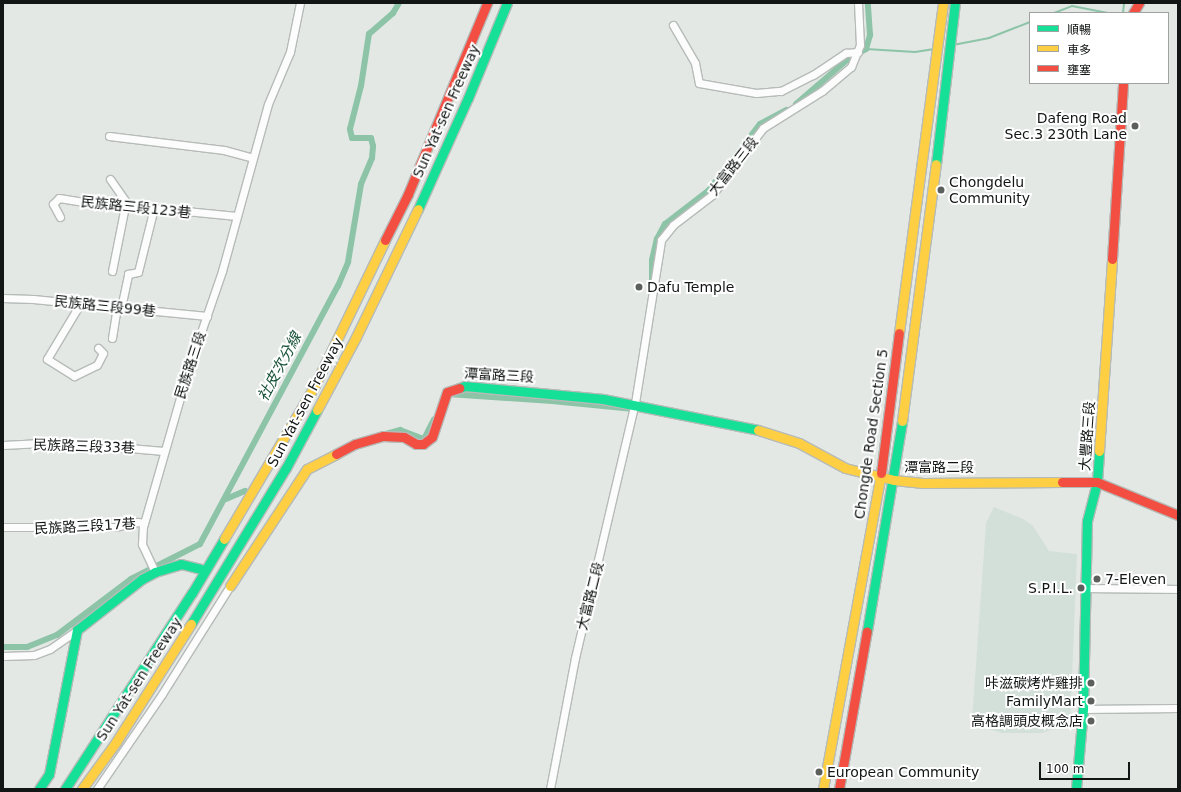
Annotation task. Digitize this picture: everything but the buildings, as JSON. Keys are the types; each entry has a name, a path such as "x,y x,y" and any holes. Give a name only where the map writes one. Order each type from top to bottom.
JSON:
{"main road":[{"name":"Sun Yat-sen Freeway","path":"65,789 192,593 315,385 408,194 487,3"},
{"name":"Sun Yat-sen Freeway","path":"82,789 116,742 210,594 286,468 356,337 403,241 468,98 507,3"},
{"name":"Chongde Road Section 5","path":"823,789 880,478 916,214 931,80 943,3"},
{"name":"Chongde Road Section 5","path":"839,789 894,480 930,218 955,3"},
{"path":"1134,12 1139,3"},
{"name":"大豐路三段","path":"1076,789 1083,709 1087,588 1086,521 1097,482 1123,84"},
{"name":"潭富路三段","path":"230,586 307,469 355,444 383,436 404,437 416,444 423,444 432,437 447,392 454,388 540,392 635,404"},
{"name":"潭富路二段","path":"635,404 744,426 799,443 845,468 880,478 922,483 1097,482 1178,515"},
{"path":"39,789 49,774 77,630 154,569 180,564 201,569"}],"street":[{"name":"民族路三段","path":"154,569 141,538 144,523 164,451 237,216 268,104 290,52 300,3"},
{"name":"大富路三段","path":"635,404 661,240 673,225 712,195 763,128 822,91 851,67 858,52 858,3"},
{"path":"673,25 695,63 699,83 756,93 780,91 813,75 846,53 858,52"},
{"path":"109,136 224,150 253,158"},
{"path":"110,179 127,206 112,270"},
{"name":"民族路三段123巷","path":"60,217 53,204 59,198 237,216"},
{"path":"112,338 128,274 138,272 154,208"},
{"name":"民族路三段99巷","path":"3,298 207,316"},
{"path":"80,304 47,359 74,376 97,365 103,352 98,348"},
{"name":"大富路二段","path":"550,789 575,658 635,404"},
{"name":"民族路三段33巷","path":"3,445 61,442 164,451"},
{"name":"民族路三段17巷","path":"3,527 115,527 137,522 144,523"},
{"path":"97,789 230,586"},
{"path":"1087,588 1178,589"},
{"path":"3,656 34,656 50,649 77,630"},
{"path":"1083,709 1178,708"}],"shaded area":[{"path":"994,507 1023,519 1033,526 1049,551 1077,554 1070,727 1058,727 1043,733 1002,733 976,725 972,721 986,523"}],"waterway":[{"name":"社皮次分線","path":"3,647 27,647 57,635 131,579 200,544 338,286 348,262 361,184 372,158 373,146 371,138 352,138 350,129 361,86 369,34 393,13 399,3"},
{"path":"796,104 847,60 866,49 870,35 868,3"},
{"path":"1123,12 1124,3"},
{"path":"1057,12 1072,6 1104,12"},
{"path":"953,45 989,38 1029,22"},
{"path":"866,49 915,52 933,49"},
{"path":"652,285 652,260 657,239 665,224 709,190 760,124 786,110"},
{"path":"185,366 197,334"},
{"path":"448,394 552,401 634,409 634,407"},
{"path":"386,434 400,430 424,439 434,419"},
{"path":"226,499 245,491"}],"tunnel":[{"path":"201,569 230,586"}],"traffic: fast":[{"path":"418,209 468,98 507,3"},
{"path":"936,164 955,3"},
{"path":"459,388 465,386 603,399 758,430"},
{"path":"191,624 286,468 317,410"},
{"path":"867,631 902,421"},
{"path":"1076,789 1083,709 1087,521 1097,482 1099,451"},
{"path":"65,789 192,593 224,539"},
{"path":"39,789 49,774 77,630 142,579 155,572 181,564 201,569"}],"traffic: slow":[{"path":"899,333 943,3"},
{"path":"902,421 936,164"},
{"path":"317,410 356,337 418,209"},
{"path":"224,539 315,385 385,240"},
{"path":"1099,451 1112,259"},
{"path":"758,430 799,443 845,468 894,480 923,483 1062,482"},
{"path":"230,586 307,469 336,454"},
{"path":"823,789 881,473"},
{"path":"82,789 116,742 191,624"}],"traffic: jam":[{"path":"385,240 408,194 487,3"},
{"path":"1134,12 1139,3"},
{"path":"1112,259 1123,84"},
{"path":"881,473 899,333"},
{"path":"336,454 355,444 383,436 404,437 416,444 423,444 432,437 447,392 459,388"},
{"path":"1062,482 1097,482 1178,515"},
{"path":"839,789 867,631"}],"place":[{"name":"Dafeng Road Sec.3 230th Lane","path":"1135,126"},
{"name":"Chongdelu Community","path":"941,190"},
{"name":"Dafu Temple","path":"639,287"},
{"name":"7-Eleven","path":"1097,579"},
{"name":"S.P.I.L.","path":"1081,588"},
{"name":"咔滋碳烤炸雞排","path":"1091,683"},
{"name":"FamilyMart","path":"1091,701"},
{"name":"高格調頭皮概念店","path":"1091,721"},
{"name":"European Community","path":"819,772"}]}
